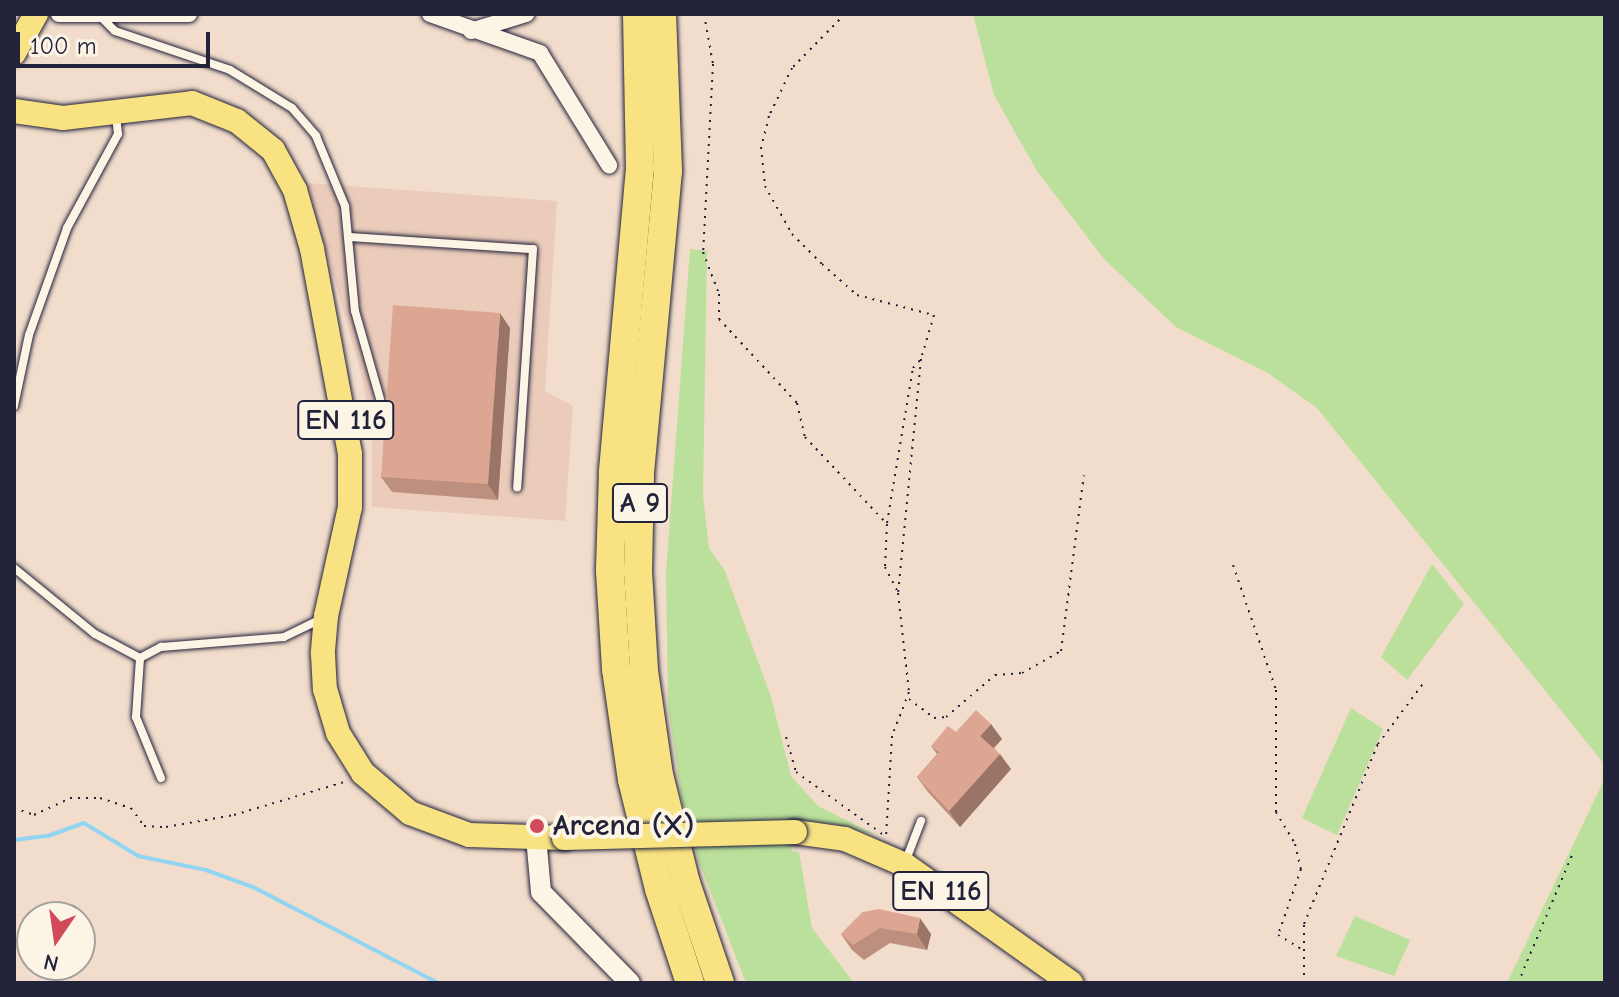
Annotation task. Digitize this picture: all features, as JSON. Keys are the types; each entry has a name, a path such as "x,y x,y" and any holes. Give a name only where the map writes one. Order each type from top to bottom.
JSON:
{"highway":[{"name":"A 9","path":"637,14 640,168 613,473 610,571 616,669 632,780 659,889 690,983"},
{"name":"A 9","path":"662,14 668,171 640,475 639,586 659,775 686,883 720,983"}],"main road":[{"path":"14,53 36,14"},
{"name":"EN 116","path":"14,111 50,118 180,103 215,109 267,143 290,179 322,285 350,454 347,522 326,616 323,654 329,709 363,773 410,813 439,827 469,835 564,838 795,832 885,845 905,865 1071,983"}],"street":[{"path":"59,14 189,14"},
{"path":"430,14 470,31 540,53 609,165"},
{"path":"470,31 489,20 526,14"},
{"path":"536,837 541,892 630,983"}],"lane":[{"path":"100,16 115,31 230,70 292,108 329,158 350,237 355,311 380,399"},
{"path":"14,406 29,335 67,228 118,134 115,112"},
{"path":"350,237 533,249 517,487"},
{"path":"14,568 95,634 140,658"},
{"path":"140,658 161,647 284,637 326,616"},
{"path":"140,658 136,717 161,778"},
{"path":"905,865 921,821"}],"path":[{"path":"704,14 713,64 703,252 719,294 719,319 797,403 805,437 887,524"},
{"path":"845,14 792,68 769,116 761,147 765,186 792,234 857,295 934,315 921,359 898,593 908,698 892,736 885,845"},
{"path":"898,593 885,567 887,524 913,368 921,359"},
{"path":"908,698 934,718 946,717 995,675 1022,673 1061,651 1084,475"},
{"path":"1233,565 1276,690 1276,812 1295,844 1301,869 1278,935 1300,948"},
{"path":"1304,983 1300,948 1304,924 1378,744 1422,685"},
{"path":"786,737 796,772 885,845"},
{"path":"14,808 34,815 70,798 100,798 123,803 144,826 166,827 248,811 333,788 363,773"},
{"path":"1518,983 1573,853"}],"shaded area":[{"path":"307,183 557,201 545,391 573,406 565,521 372,507 372,435 362,376"}],"green space":[{"path":"973,14 1605,14 1605,765 1317,408 1268,373 1176,327 1104,259 1037,171 994,95"},
{"path":"690,249 707,251 703,496 709,548 725,571 771,697 791,776 818,806 876,835 834,824 787,822 792,851 799,852 812,928 854,983 746,983 699,862 682,801 668,706 666,573"},
{"path":"1432,564 1464,604 1407,680 1381,657"},
{"path":"1351,708 1383,729 1337,835 1302,818"},
{"path":"1605,778 1605,983 1507,983"},
{"path":"1355,916 1410,940 1394,976 1336,956"}],"building":[{"path":"393,305 500,313 488,484 381,477"},
{"path":"976,710 991,724 980,736 1000,754 949,811 917,777 939,752 931,746 948,726 956,732"},
{"path":"879,909 920,918 917,934 880,928 853,945 841,934 863,912"}],"waterway":[{"path":"14,840 48,836 84,823 138,856 206,870 253,887 438,983"}],"place":[{"name":"Arcena (X)","path":"537,826"}]}
